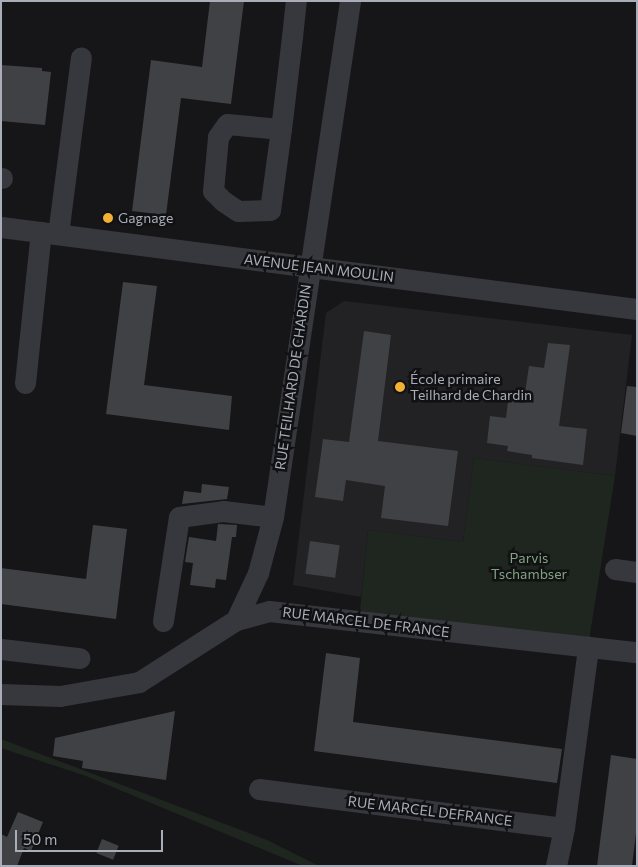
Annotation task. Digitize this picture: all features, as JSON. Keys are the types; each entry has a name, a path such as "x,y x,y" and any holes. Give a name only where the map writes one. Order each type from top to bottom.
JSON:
{"street":[{"path":"280,129 227,124 218,137 212,191 223,201 238,210 270,210 296,1"},
{"name":"RUE TEILHARD DE CHARDIN","path":"236,620 258,573 273,517 350,1"},
{"path":"25,383 81,57"},
{"name":"AVENUE JEAN MOULIN","path":"1,227 637,310"},
{"path":"163,621 179,517 223,510 273,517"},
{"path":"615,569 637,572"},
{"path":"258,573 269,611"},
{"name":"RUE MARCEL DE FRANCE","path":"1,694 60,696 139,682 236,620 269,611 588,647"},
{"path":"556,866 564,828 588,647 637,652"},
{"path":"1,648 78,658"},
{"name":"RUE MARCEL DEFRANCE","path":"259,789 564,828"}],"shaded area":[{"name":"École primaire Teilhard de Chardin","path":"344,301 632,335 615,476 474,458 463,542 368,530 361,597 293,585 326,313"}],"green space":[{"name":"Parvis Tschambser","path":"474,458 615,476 588,647 359,621 368,530 463,542"},
{"path":"1,739 267,840 319,866 303,866 86,776 1,748"}],"building":[{"path":"210,1 244,1 231,104 181,98 166,215 132,211 151,60 202,67"},
{"path":"1,65 42,68 42,71 51,72 45,125 1,121"},
{"path":"123,282 157,286 144,385 232,396 229,430 106,414"},
{"path":"364,331 391,335 378,441 458,451 448,526 381,518 385,486 346,480 343,501 315,497 323,439 349,442"},
{"path":"548,343 570,345 559,426 587,429 583,465 532,458 532,455 507,451 508,446 487,443 490,416 506,418 509,392 525,393 529,366 544,368"},
{"path":"627,386 637,387 637,436 621,433"},
{"path":"202,484 229,487 227,499 182,504 184,491 201,493"},
{"path":"218,524 237,525 236,537 232,537 226,580 216,579 215,588 190,585 193,563 185,562 189,537 216,541"},
{"path":"93,525 127,529 116,619 1,604 1,568 86,579"},
{"path":"310,541 340,545 335,578 305,574"},
{"path":"326,653 360,658 353,722 562,749 557,783 314,751"},
{"path":"175,711 166,780 82,768 83,761 53,756 55,738"},
{"path":"611,755 637,759 637,825 632,866 597,866"},
{"path":"18,812 43,822 31,851 24,848 17,866 1,866 1,834 7,837"},
{"path":"102,839 119,846 113,860 96,853"}],"place":[{"name":"Gagnage","path":"108,218"},
{"name":"École primaire Teilhard de Chardin","path":"400,387"}]}
